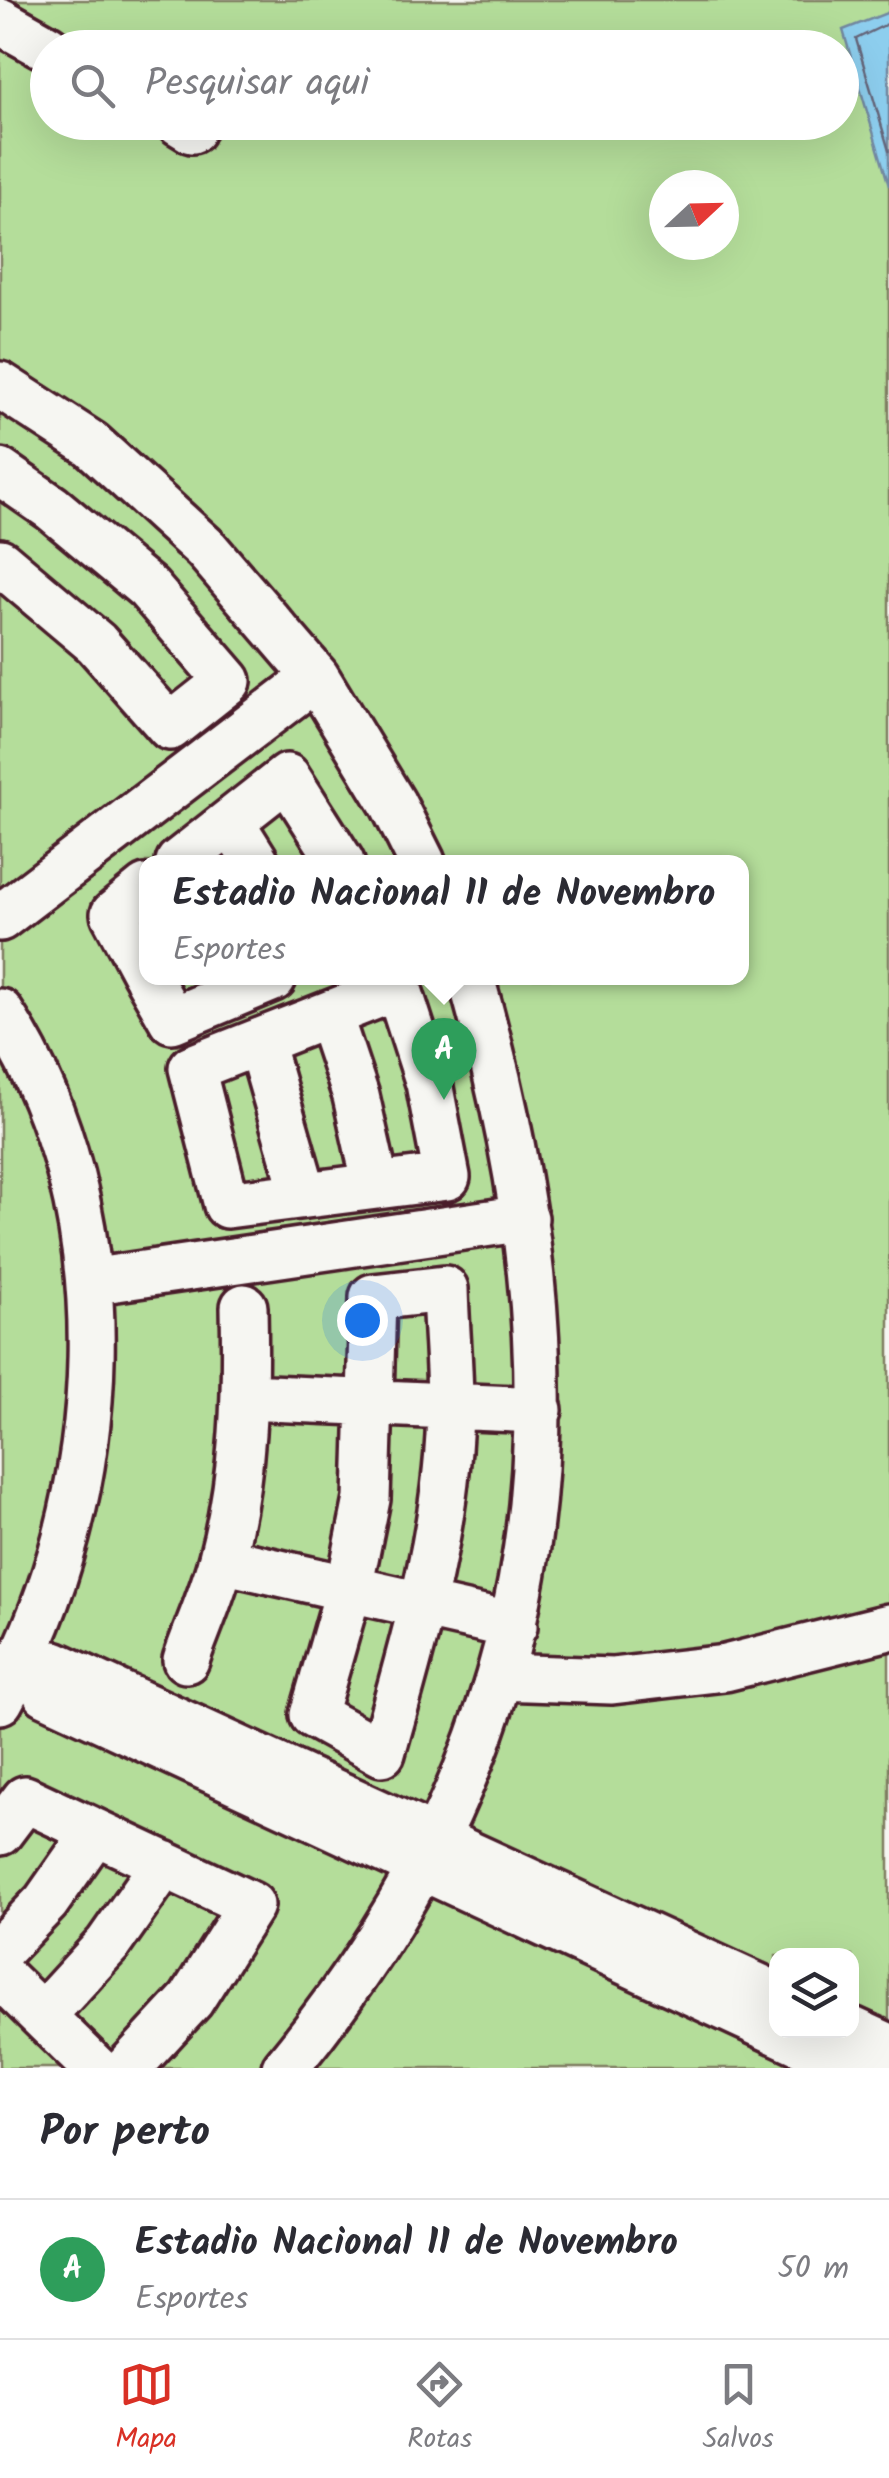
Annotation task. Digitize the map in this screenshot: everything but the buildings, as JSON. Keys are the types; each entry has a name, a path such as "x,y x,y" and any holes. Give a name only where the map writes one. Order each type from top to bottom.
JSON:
{"lane":[{"path":"0,21 30,38"},
{"path":"4,397 90,444 194,538 316,677 393,804 418,855"},
{"path":"0,472 52,508 148,588 228,682 170,727 96,643 0,562"},
{"path":"148,588 194,538"},
{"path":"0,918 316,677"},
{"path":"188,855 287,777 336,852 393,804"},
{"path":"231,822 252,855"},
{"path":"139,894 114,914 139,960"},
{"path":"153,985 172,1020 242,985"},
{"path":"285,2068 375,1946 430,1851 473,1756 514,1626 532,1516 540,1410 537,1316 525,1218 496,1066 472,985"},
{"path":"398,988 430,1083 446,1177 227,1205 192,1068 330,1014 398,988"},
{"path":"0,1012 50,1118 72,1186 89,1282 91,1385 80,1482 54,1584 0,1701"},
{"path":"330,1014 356,1096 376,1186"},
{"path":"260,1042 304,1196"},
{"path":"430,1083 496,1066"},
{"path":"89,1282 525,1218"},
{"path":"445,1290 450,1408 424,1606 382,1754 313,1715 349,1589 367,1499 373,1296 445,1290"},
{"path":"186,1660 222,1560 237,1488 246,1398 244,1307"},
{"path":"246,1398 540,1410"},
{"path":"222,1560 514,1626"},
{"path":"500,1677 612,1681 725,1668 889,1627"},
{"path":"769,1992 430,1851 46,1693 54,1664 430,1851 856,2068"},
{"path":"0,1832 25,1799 251,1905 191,2000 128,2068"},
{"path":"0,1950 46,1902 95,1832"},
{"path":"42,2016 108,1944 164,1864"},
{"path":"0,1975 95,2068"},
{"path":"859,2033 889,2047"}],"green space":[{"path":"0,0 889,0 889,2068 0,2068"}],"water":[{"path":"889,12 889,186 859,84 859,30 843,30"}],"place":[{"name":"Estadio Nacional 11 de Novembro","path":"444,1100"}]}
